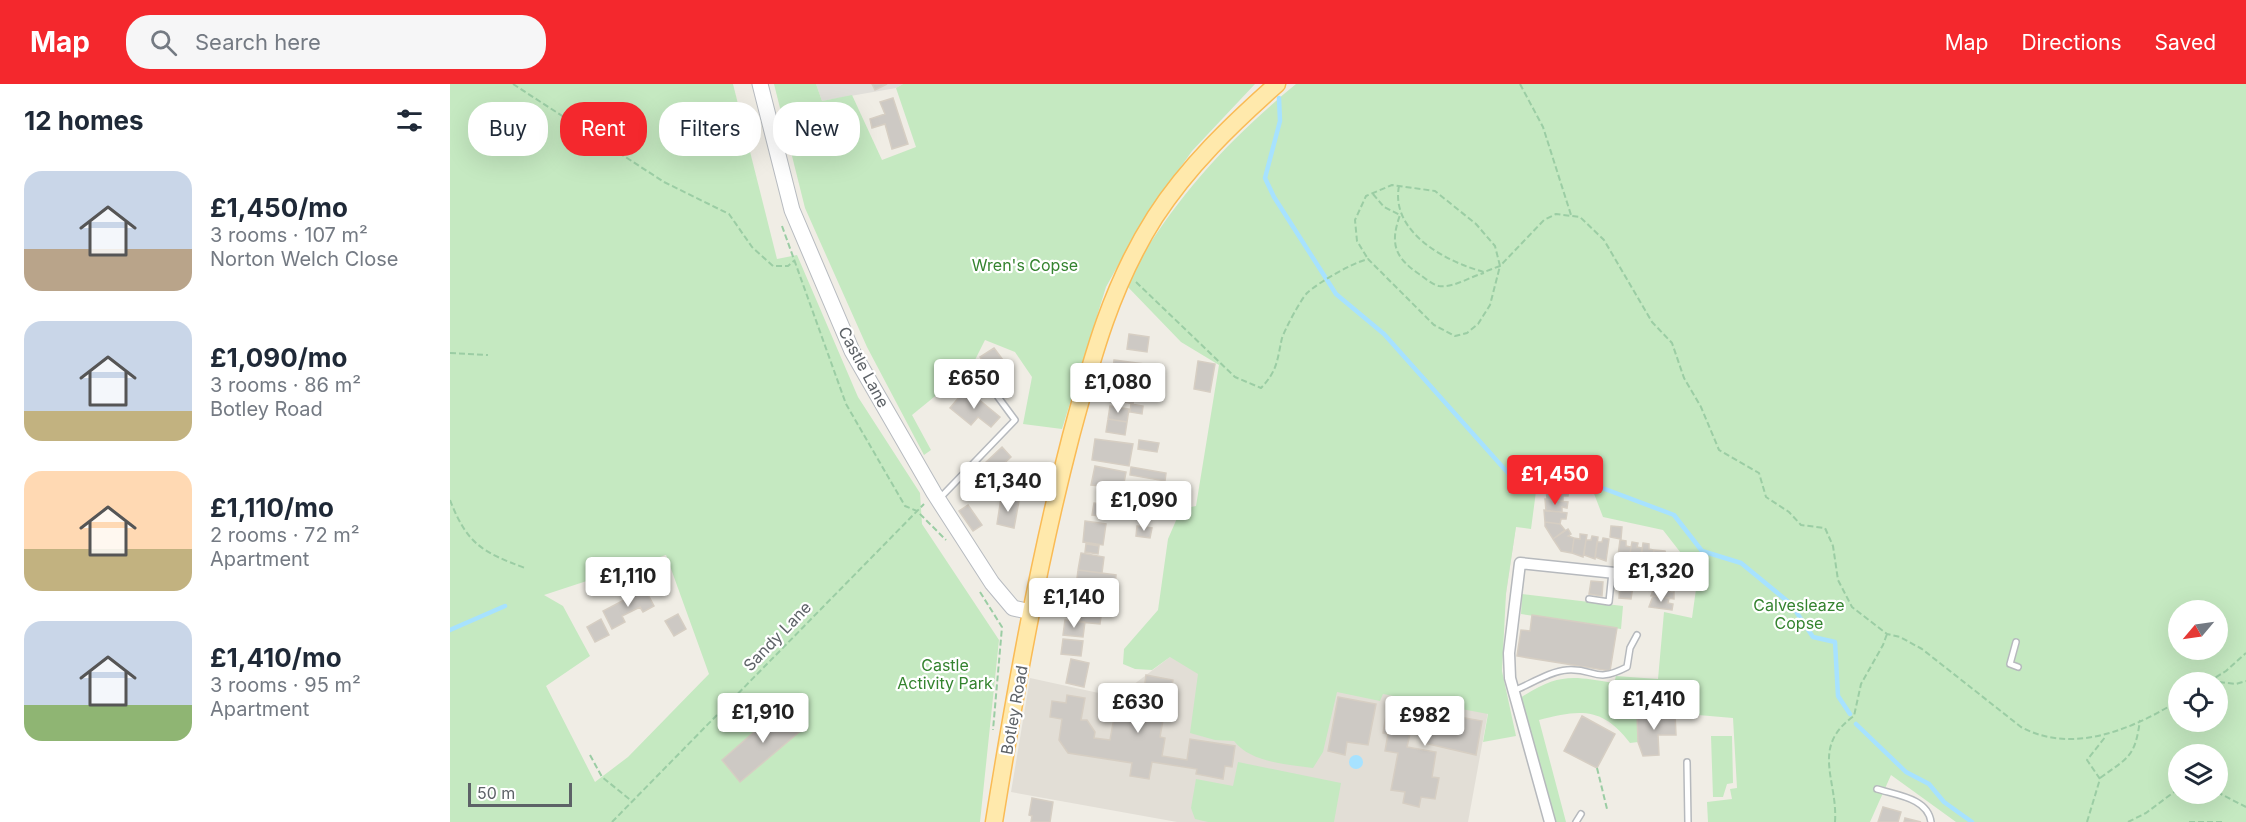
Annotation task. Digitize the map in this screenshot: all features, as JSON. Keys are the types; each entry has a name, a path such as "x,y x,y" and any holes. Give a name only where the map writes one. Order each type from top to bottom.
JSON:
{"main road":[{"name":"Botley Road","path":"994,822 1048,525 1104,318 1123,274 1154,219 1182,180 1222,135 1277,84"}],"street":[{"name":"Castle Lane","path":"760,84 792,210 852,351 937,496 1004,600 1013,608 1031,612"},
{"path":"1550,822 1513,691 1509,653 1520,563 1644,576"}],"lane":[{"path":"937,496 1015,420 998,398"},
{"path":"1588,599 1609,602 1612,572"},
{"path":"1513,691 1566,670 1607,677 1614,674 1627,667 1630,648 1637,635"},
{"path":"2016,642 2010,664 2018,667"},
{"path":"1687,762 1688,822"},
{"path":"1877,789 1920,802 1930,814 1931,822"},
{"path":"1576,822 1581,814"}],"path":[{"path":"513,84 664,182 729,214 752,247 773,266 782,267 794,262 806,241"},
{"path":"1520,84 1543,127 1571,215"},
{"path":"1392,185 1400,186 1436,192 1476,225 1495,246 1500,266 1490,305 1478,324 1467,333 1455,336 1434,325 1368,259 1357,241 1354,220 1366,196 1392,185"},
{"path":"1400,186 1396,201 1400,215 1393,233 1395,250 1408,267 1437,286 1453,286 1500,266 1544,219 1556,214 1580,217 1604,240 1652,322 1672,343 1684,378 1701,407 1719,450 1759,473 1766,497 1789,512 1801,525 1825,528 1833,546 1838,580 1852,607 1887,634 1900,637 1922,649 2021,727 2036,735 2059,739 2106,736 2168,706"},
{"path":"1372,194 1384,207 1400,215 1440,256 1484,272"},
{"path":"1123,274 1152,297 1234,377 1261,388 1271,378 1280,358 1283,336 1306,294 1358,262 1368,259"},
{"path":"450,353 488,355"},
{"name":"Sandy Lane","path":"612,822 917,511 937,496"},
{"path":"450,500 458,519 482,551 525,568"},
{"path":"905,506 917,511 951,548"},
{"path":"976,587 1002,627 993,731"},
{"path":"1835,822 1828,759 1839,727 1854,716 1861,684 1887,634"},
{"path":"2222,672 2246,653"},
{"path":"2228,683 2246,681"},
{"path":"2087,822 2100,778 2131,755 2137,741 2140,720"},
{"path":"2100,778 2087,760 2106,736"},
{"path":"590,755 602,777 633,802"},
{"path":"1597,768 1607,809"},
{"path":"2127,822 2146,813 2168,796"},
{"path":"2228,798 2246,807"},
{"path":"2189,822 2223,822"}],"shaded area":[{"path":"816,84 903,84 896,88 822,101"},
{"path":"1516,526 1492,690 1468,822 1177,822 1011,792 1030,678 1117,697 1170,657"}],"green space":[{"name":"Castle Activity Park","path":"450,84 733,84 738,102 659,102 659,156 751,156 777,259 797,255 858,397 920,493 922,524 999,640 980,822 450,822","holes":["666,555 709,674 628,757 595,782 546,686 590,656 563,606 544,595"]},
{"name":"Wren's Copse","path":"774,84 816,84 822,101 852,95 855,102 778,102"},
{"name":"Wren's Copse","path":"903,84 1255,84 1192,151 1142,222 1106,287 1062,429 1023,424 1032,377 1015,352 985,340 972,366 912,415 931,450 924,455 867,347 805,208 792,156 860,156 860,112 882,160 916,147 896,88"},
{"name":"Calvesleaze Copse","path":"1296,84 2246,84 2246,822 1956,822 1891,775 1870,822 1708,822 1707,802 1732,799 1730,789 1737,788 1733,718 1675,713 1638,714 1638,742 1630,743 1620,731 1600,717 1579,713 1539,720 1566,822 1554,822 1520,698 1545,684 1566,678 1614,683 1616,676 1658,679 1664,612 1692,618 1697,582 1691,566 1663,530 1603,517 1593,491 1537,484 1531,529 1516,527 1506,593 1502,671 1516,736 1483,742 1488,714 1383,694 1380,701 1337,692 1323,752 1313,768 1270,761 1250,754 1234,741 1215,740 1190,733 1198,674 1170,657 1152,670 1135,669 1123,664 1124,649 1158,610 1168,539 1181,509 1196,506 1219,365 1181,342 1125,284 1181,200 1245,129"},
{"path":"1522,594 1623,606 1621,629 1521,614"},
{"path":"1711,736 1732,736 1733,783 1727,784 1723,797 1713,797"},
{"path":"1238,762 1341,783 1334,822 1208,822 1195,819 1191,808 1196,779 1233,786"}],"water":[{"path":"1353,755 1359,755 1363,762 1359,769 1353,769 1349,765 1349,759"}],"building":[{"path":"872,84 887,84 875,90"},
{"path":"893,98 908,144 892,149 885,124 872,128 870,119 885,114 880,102"},
{"path":"1129,334 1149,337 1147,352 1127,349"},
{"path":"994,348 1009,368 995,378 980,357"},
{"path":"1114,360 1144,364 1141,382 1112,379"},
{"path":"1198,361 1215,364 1210,392 1194,389"},
{"path":"1112,379 1136,382 1133,404 1109,398"},
{"path":"966,389 1000,417 991,427 978,417 971,425 950,408"},
{"path":"1131,404 1143,406 1142,414 1130,412"},
{"path":"1110,406 1129,409 1127,422 1108,419"},
{"path":"1108,419 1127,422 1125,435 1106,432"},
{"path":"1095,439 1133,444 1129,466 1092,460"},
{"path":"1139,440 1159,443 1157,452 1138,449"},
{"path":"1002,447 1011,457 995,472 986,462"},
{"path":"1095,466 1126,472 1123,488 1091,485"},
{"path":"1131,467 1166,473 1165,481 1130,475"},
{"path":"1009,471 1024,473 1020,498 996,495 997,487 1007,489"},
{"path":"1546,487 1569,490 1568,496 1563,496 1563,501 1547,499"},
{"path":"1001,498 1019,501 1014,528 997,524"},
{"path":"1103,499 1126,501 1124,519 1092,515 1094,503 1102,504"},
{"path":"1545,499 1568,502 1567,508 1562,507 1562,512 1546,511"},
{"path":"968,505 982,525 973,531 959,511"},
{"path":"1544,510 1567,513 1566,519 1561,519 1560,524 1545,522"},
{"path":"1085,521 1106,524 1103,545 1083,542"},
{"path":"1545,522 1560,524 1565,530 1553,539"},
{"path":"1137,526 1152,528 1150,538 1136,536"},
{"path":"1611,526 1622,527 1621,539 1610,537"},
{"path":"1568,529 1571,534 1568,536 1574,538 1572,553 1561,551 1553,539"},
{"path":"1580,534 1587,535 1583,557 1572,553 1574,538 1580,539"},
{"path":"1592,536 1598,537 1595,559 1584,555 1586,540 1591,540"},
{"path":"1603,538 1609,539 1606,561 1595,557 1597,542 1602,542"},
{"path":"1620,540 1626,541 1626,546 1631,547 1629,562 1624,561 1624,564 1617,563"},
{"path":"1632,542 1638,543 1637,547 1642,548 1640,563 1635,565 1628,564"},
{"path":"1643,543 1649,544 1649,549 1654,550 1652,565 1647,564 1647,567 1640,566"},
{"path":"1086,544 1099,546 1098,554 1085,552"},
{"path":"1654,550 1665,551 1672,575 1657,573 1652,565"},
{"path":"1081,553 1104,557 1102,573 1078,570"},
{"path":"1078,570 1116,575 1115,584 1105,583 1104,591 1076,587"},
{"path":"1657,573 1672,575 1671,580 1676,581 1675,587 1652,584"},
{"path":"1591,581 1603,582 1602,596 1589,594"},
{"path":"1620,584 1633,586 1631,599 1619,598"},
{"path":"1655,585 1670,586 1670,592 1674,592 1674,599 1651,596"},
{"path":"645,589 654,606 643,612 640,607 622,616 625,622 612,629 603,611"},
{"path":"1653,596 1669,598 1668,603 1673,604 1672,610 1649,607"},
{"path":"1082,607 1102,609 1100,624 1080,622"},
{"path":"678,614 686,629 674,636 665,621"},
{"path":"1532,615 1617,628 1610,671 1517,656 1521,630 1530,631"},
{"path":"601,619 609,635 595,642 587,627"},
{"path":"1065,620 1085,622 1083,637 1063,635"},
{"path":"1063,639 1083,641 1081,656 1061,654"},
{"path":"1071,659 1089,663 1084,687 1066,683"},
{"path":"1146,675 1173,680 1167,718 1159,717 1159,720 1163,720 1160,737 1165,738 1162,756 1187,760 1190,739 1235,746 1232,767 1225,766 1223,779 1196,774 1197,769 1152,762 1149,779 1130,776 1132,763 1068,753 1059,740 1062,719 1050,717 1052,701 1066,703 1067,695 1085,698 1081,720 1087,720 1095,732 1094,738 1110,740 1116,707 1124,709 1126,695 1143,698"},
{"path":"1338,697 1376,704 1368,745 1347,742 1345,755 1328,751"},
{"path":"1388,704 1482,721 1476,755 1424,743 1427,731 1411,729 1407,747 1436,752 1432,777 1439,778 1435,799 1421,797 1419,807 1403,803 1405,792 1391,790 1398,753 1385,751 1388,734 1383,733"},
{"path":"785,705 804,728 740,782 722,760"},
{"path":"1675,713 1676,735 1658,735 1659,755 1643,756 1638,742 1637,714"},
{"path":"1582,716 1615,734 1597,768 1564,751"},
{"path":"1032,798 1053,802 1050,822 1031,822 1032,816 1029,815"},
{"path":"1883,807 1901,812 1898,822 1878,822"},
{"path":"1905,818 1921,822 1904,822"}],"waterway":[{"path":"1279,98 1280,121 1265,178 1274,197 1336,294 1384,334 1516,482 1545,478 1589,483 1674,515 1702,551 1741,563 1791,604 1813,637 1835,642 1838,696 1850,714"},
{"path":"450,630 505,606"},
{"path":"1856,724 1906,772 1929,784 1944,802 1972,822"}]}
